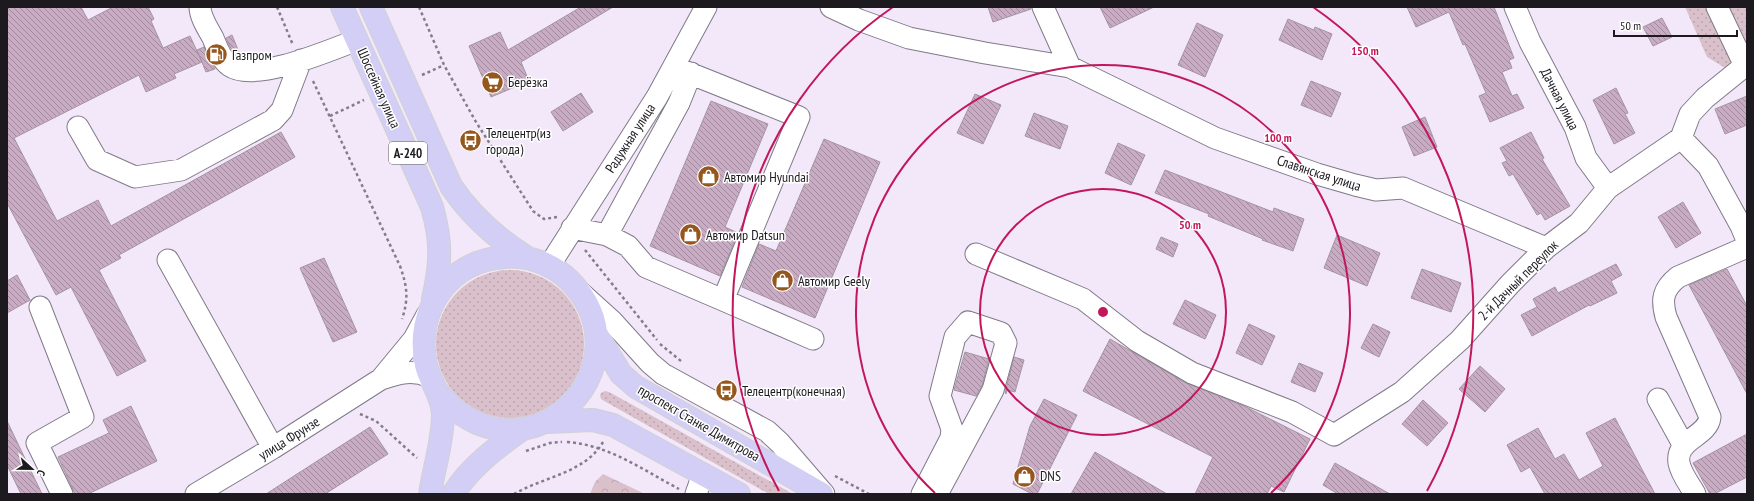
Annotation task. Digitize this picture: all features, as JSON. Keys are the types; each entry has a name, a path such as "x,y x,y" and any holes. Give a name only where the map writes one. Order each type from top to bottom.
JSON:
{"main road":[{"name":"Шоссейная улица","path":"342,7 432,207 440,243 439,274 431,307"},
{"name":"Шоссейная улица","path":"372,7 451,186 461,201 489,230 506,244 528,258"},
{"path":"430,494 442,421 442,404 423,352 423,337 431,307 447,283 458,273 470,266 484,260 498,257 513,256 528,258 549,266 567,278 578,289 590,310 596,333 594,364 580,393 570,405 558,415 534,426 486,456 473,469 453,494"},
{"name":"проспект Станке Димитрова","path":"596,333 621,374 636,387 823,494"},
{"path":"434,384 447,403 469,420 496,429 510,430 593,420 606,422 740,494"}],"street":[{"path":"200,7 219,53 231,67 246,71 281,67 357,40"},
{"name":"Радужная улица","path":"549,266 577,226 657,97 682,70 706,7"},
{"name":"Славянская улица","path":"831,7 859,20 909,38 985,53 1070,67 1216,138 1317,174 1355,185 1376,190 1404,188 1546,248"},
{"path":"1043,7 1070,67"},
{"name":"Дачная улица","path":"1516,7 1530,42 1575,127 1586,158 1608,188"},
{"path":"1717,7 1746,65 1705,98 1690,114 1681,138 1708,166 1741,226 1747,240"},
{"path":"78,127 97,160 135,177 181,170 273,120 282,110 301,60"},
{"path":"607,235 679,103 682,70 799,117 723,300"},
{"name":"2-й Дачный переулок","path":"976,254 1083,299 1137,341 1192,373 1292,412 1334,435 1402,392 1460,340 1510,284 1546,248 1579,223 1608,188 1681,138"},
{"path":"577,226 607,235 628,246 646,267 813,339"},
{"path":"1695,494 1679,463 1680,454 1684,446 1710,424 1710,417 1666,317 1663,306 1665,294 1668,285 1678,277 1747,247"},
{"path":"168,260 273,448"},
{"path":"578,289 612,321 650,363 663,374 766,431 780,443 823,494"},
{"path":"40,307 83,417 37,443 62,494"},
{"path":"381,379 414,339 431,307"},
{"path":"922,494 951,438 952,428 940,396 955,337 968,322 1001,333 1006,343 993,390 937,494"},
{"path":"381,379 395,374 413,372 434,384"},
{"name":"улица Фрунзе","path":"196,494 273,448 381,379"},
{"path":"1658,399 1684,446"},
{"path":"689,492 703,474"}],"path":[{"path":"277,7 400,266 405,280 407,304 401,324"},
{"path":"418,7 444,65 476,122 533,212 544,219 564,215 577,226 586,252 660,344 687,366"},
{"path":"349,400 358,414 376,421 423,463"},
{"path":"522,452 550,444 568,442 586,444 622,457 689,492"},
{"path":"831,474 869,494"}],"green space":[{"path":"1685,7 1747,7 1747,81 1707,57"},
{"path":"517,270 532,273 545,278 563,291 576,309 579,316 583,329 583,359 579,372 576,379 563,397 545,410 538,413 525,417 503,418 488,415 475,410 457,397 444,379 441,372 437,359 436,337 439,322 444,309 457,291 475,278 482,275 495,271"},
{"path":"606,391 793,494 769,494 601,399 600,395 602,392"},
{"path":"603,474 645,494 590,494 595,482"}],"building":[{"path":"7,7 81,7 88,20 113,7 148,7 154,19 151,21 163,48 190,36 202,62 174,74 176,78 146,92 139,75 14,138 57,221 98,200 111,226 281,132 295,157 119,255 121,258 99,270 146,361 117,376 71,287 56,295 7,203"},
{"path":"581,7 613,7 521,62 529,81 491,97 469,46 500,32 508,50"},
{"path":"988,7 1030,7 1031,9 993,22"},
{"path":"1100,7 1154,7 1110,28"},
{"path":"1407,7 1494,7 1514,58 1509,60 1512,68 1502,72 1512,96 1517,94 1524,108 1490,122 1479,96 1486,93 1465,44 1463,45 1449,12 1416,27"},
{"path":"1662,18 1672,37 1653,46 1643,27"},
{"path":"1288,19 1314,30 1315,27 1332,34 1322,60 1279,40"},
{"path":"1197,23 1223,35 1205,77 1178,65"},
{"path":"232,35 241,57 235,55 226,38"},
{"path":"204,47 215,69 206,72 197,50"},
{"path":"1311,81 1341,93 1331,117 1301,105"},
{"path":"1616,88 1628,113 1625,114 1635,133 1614,144 1593,100"},
{"path":"581,93 593,112 563,131 551,112"},
{"path":"975,94 1001,105 983,144 957,133"},
{"path":"1747,96 1747,125 1725,134 1715,109"},
{"path":"711,101 768,124 725,227 738,233 720,276 650,246"},
{"path":"1034,113 1068,126 1060,149 1025,136"},
{"path":"1425,117 1437,147 1414,156 1402,127"},
{"path":"1531,132 1544,158 1542,159 1570,206 1545,220 1541,213 1537,215 1513,174 1509,176 1502,163 1507,161 1500,148"},
{"path":"824,139 880,162 815,318 742,287 759,244 776,251"},
{"path":"1118,143 1145,155 1131,185 1105,173"},
{"path":"1165,170 1273,212 1274,208 1304,219 1293,251 1262,240 1263,239 1208,216 1209,214 1155,193"},
{"path":"1683,202 1701,233 1676,248 1658,217"},
{"path":"1337,235 1380,253 1367,286 1324,268"},
{"path":"1161,237 1178,244 1173,257 1156,249"},
{"path":"324,258 357,332 333,342 300,268"},
{"path":"1616,264 1622,275 1611,281 1617,293 1590,306 1589,305 1532,336 1521,315 1537,307 1533,299 1555,287 1558,293"},
{"path":"1422,269 1461,283 1451,312 1411,298"},
{"path":"1727,269 1747,306 1747,394 1689,285"},
{"path":"17,275 30,300 7,313 7,281"},
{"path":"1185,300 1216,315 1205,339 1173,324"},
{"path":"1249,324 1275,336 1262,365 1236,353"},
{"path":"1373,324 1390,332 1379,357 1361,348"},
{"path":"1110,339 1186,383 1244,406 1310,439 1284,492 1271,486 1267,494 1195,494 1213,457 1083,391"},
{"path":"965,352 989,359 982,386 976,396 954,390"},
{"path":"1014,357 1024,360 1015,392 1007,390 1006,394 1005,393"},
{"path":"1299,363 1323,373 1315,392 1291,382"},
{"path":"1480,366 1505,389 1485,412 1459,389"},
{"path":"1044,399 1077,415 1037,494 1032,494 1013,484 1030,426"},
{"path":"1423,400 1448,423 1427,446 1402,424"},
{"path":"131,406 157,461 88,494 75,494 58,457 109,433 103,420"},
{"path":"1615,418 1655,494 1545,494 1530,467 1521,472 1507,445 1538,428 1555,459 1564,454 1579,480 1603,466 1586,433"},
{"path":"7,421 42,494 21,494 7,465"},
{"path":"370,427 388,454 325,494 266,494"},
{"path":"1747,434 1747,477 1714,494 1710,494 1693,463"},
{"path":"1095,452 1167,494 1071,494"},
{"path":"1335,463 1390,494 1338,494 1323,485"}],"place":[{"name":"Газпром","path":"216,55"},
{"name":"Берёзка","path":"493,82"},
{"name":"Телецентр(из города)","path":"471,141"},
{"name":"Автомир Hyundai","path":"709,177"},
{"name":"Автомир Datsun","path":"690,235"},
{"name":"Автомир Geely","path":"783,281"},
{"name":"Телецентр(конечная)","path":"726,391"},
{"name":"DNS","path":"1025,476"}]}
